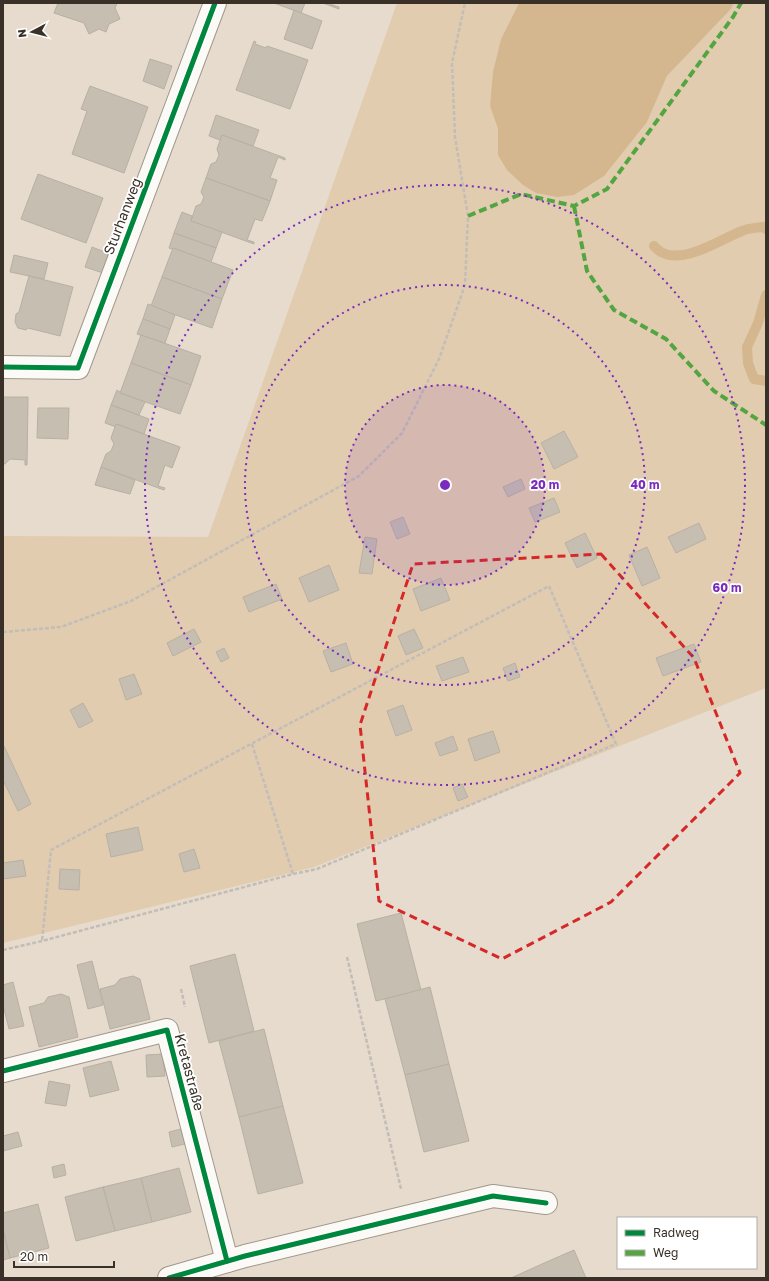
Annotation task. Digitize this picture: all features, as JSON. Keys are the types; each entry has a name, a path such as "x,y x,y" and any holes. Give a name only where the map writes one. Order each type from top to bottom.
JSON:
{"street":[{"name":"Sturhanweg","path":"3,367 78,368 215,3"},
{"name":"Kretastraße","path":"3,1072 167,1030 227,1261"},
{"path":"169,1278 227,1261 493,1196 546,1203"}],"path":[{"path":"3,632 61,627 131,601 359,476 402,433 439,359 465,285 468,216 454,137 452,63 465,3"},
{"path":"3,950 42,941 293,874 317,869 616,744 549,586 50,850 42,941"},
{"path":"252,744 293,874"},
{"path":"347,957 407,1217"}],"highlighted area":[{"path":"601,554 694,658 740,773 611,902 502,959 379,901 360,725 413,564"}],"shaded area":[{"path":"397,3 519,3 501,39 490,106 498,129 498,155 647,122 667,76 731,9 734,3 766,3 766,688 314,867 3,943 3,536 208,537"},
{"path":"519,3 734,3 731,9 667,76 647,122 604,176 574,195 557,197 536,193 523,185 507,170 498,155 498,129 490,106 493,72 501,39"}],"building":[{"path":"58,3 117,3 115,8 120,19 109,24 106,32 99,29 89,34 84,23 54,13"},
{"path":"274,3 305,3 301,13"},
{"path":"323,3 333,3 332,5 339,7 339,9"},
{"path":"294,10 322,21 312,49 284,39"},
{"path":"254,41 256,42 255,44 266,48 267,46 308,60 290,109 236,90"},
{"path":"150,59 172,66 164,89 143,81"},
{"path":"90,86 148,107 124,173 72,154 87,111 81,109"},
{"path":"216,115 259,130 253,146 222,135 220,140 209,136"},
{"path":"222,135 285,158 285,160 278,157 270,178 277,180 270,201 206,178 211,164 216,162 219,155 217,149"},
{"path":"38,174 103,198 86,243 21,219"},
{"path":"206,178 270,201 262,221 255,219 247,240 254,242 254,244 191,221 196,206 201,204 204,197 201,192"},
{"path":"182,212 192,216 191,221 222,232 216,248 174,233"},
{"path":"174,233 216,248 211,262 173,248 169,248"},
{"path":"92,247 110,254 103,273 85,267"},
{"path":"173,248 233,270 222,299 162,277"},
{"path":"14,255 48,263 44,279 10,272"},
{"path":"29,276 73,287 60,336 28,328 26,330 18,328 15,322 16,314 19,312"},
{"path":"162,277 222,299 212,328 151,306"},
{"path":"148,304 175,315 170,329 143,319"},
{"path":"143,319 170,329 165,343 137,334"},
{"path":"141,335 201,356 191,385 131,363"},
{"path":"131,363 191,385 180,414 120,393"},
{"path":"117,390 120,393 145,402 139,415 111,405"},
{"path":"3,397 28,397 27,465 25,465 25,460 10,459 3,464"},
{"path":"111,405 149,419 144,434 116,424 116,427 105,423"},
{"path":"38,408 69,408 68,439 37,438"},
{"path":"116,424 180,447 172,468 165,465 158,486 165,488 164,490 101,467 106,454 111,451 114,444 111,438"},
{"path":"564,431 578,457 554,469 541,443"},
{"path":"101,467 135,480 130,494 95,485"},
{"path":"521,479 525,489 508,497 503,487"},
{"path":"554,498 560,512 535,522 529,508"},
{"path":"403,517 410,534 397,539 390,522"},
{"path":"699,523 706,539 676,553 668,537"},
{"path":"585,533 597,558 577,568 565,543"},
{"path":"365,537 377,539 372,574 359,573"},
{"path":"647,547 660,578 642,586 629,555"},
{"path":"329,565 339,590 309,602 299,578"},
{"path":"441,578 450,600 421,611 413,589"},
{"path":"276,584 282,599 249,612 243,597"},
{"path":"194,629 201,642 173,656 167,643"},
{"path":"414,629 423,648 406,655 398,636"},
{"path":"346,643 353,664 331,672 323,651"},
{"path":"694,644 701,662 663,676 656,658"},
{"path":"224,648 229,658 221,662 216,652"},
{"path":"463,657 469,672 442,681 436,666"},
{"path":"515,663 520,677 508,681 503,668"},
{"path":"134,674 142,694 126,700 119,679"},
{"path":"83,703 93,721 79,728 70,710"},
{"path":"403,705 412,730 396,736 387,711"},
{"path":"493,731 500,752 475,761 468,739"},
{"path":"453,736 458,750 440,756 435,743"},
{"path":"3,746 31,804 18,811 3,780"},
{"path":"462,784 468,797 458,801 453,788"},
{"path":"138,827 143,850 111,857 106,834"},
{"path":"194,849 200,868 184,872 179,854"},
{"path":"23,860 26,876 3,879 3,863"},
{"path":"60,869 80,870 79,890 59,889"},
{"path":"401,913 421,990 376,1001 357,924"},
{"path":"235,954 254,1031 209,1043 190,966"},
{"path":"92,961 103,1005 88,1009 77,965"},
{"path":"133,976 140,979 150,1019 110,1029 100,989 115,985 120,979"},
{"path":"13,982 24,1026 9,1029 3,1005 3,985"},
{"path":"430,987 449,1064 405,1075 385,999"},
{"path":"61,994 69,997 78,1037 39,1047 29,1007 44,1003 48,997"},
{"path":"264,1029 283,1106 239,1117 219,1041"},
{"path":"163,1054 165,1076 147,1077 146,1055"},
{"path":"111,1061 119,1090 90,1097 83,1068"},
{"path":"449,1064 469,1141 424,1152 405,1075"},
{"path":"49,1081 70,1085 66,1106 45,1103"},
{"path":"283,1106 303,1183 258,1194 239,1117"},
{"path":"185,1128 189,1143 172,1147 169,1132"},
{"path":"18,1132 22,1146 3,1151 3,1136"},
{"path":"64,1164 66,1175 54,1178 52,1167"},
{"path":"179,1168 191,1212 152,1222 141,1178"},
{"path":"141,1178 152,1222 115,1231 103,1187"},
{"path":"103,1187 115,1231 76,1241 65,1197"},
{"path":"38,1204 49,1248 10,1258 3,1230 3,1213"},
{"path":"3,1230 10,1258 3,1260"},
{"path":"574,1250 586,1278 511,1278 542,1264"}],"waterway":[{"path":"654,246 661,252 670,255 680,255 702,249 744,230 763,227 766,229"},
{"path":"766,295 758,323 747,347 748,363 754,379 766,381"}],"marked path":[{"path":"468,216 521,194 574,206 607,189 733,17 741,3"},
{"path":"574,206 587,271 614,310 666,339 714,391 766,425"}],"cycle path":[{"path":"3,367 78,368 215,3"},
{"path":"3,1071 167,1030 227,1261"},
{"path":"169,1278 245,1256 493,1196 546,1203"}]}
